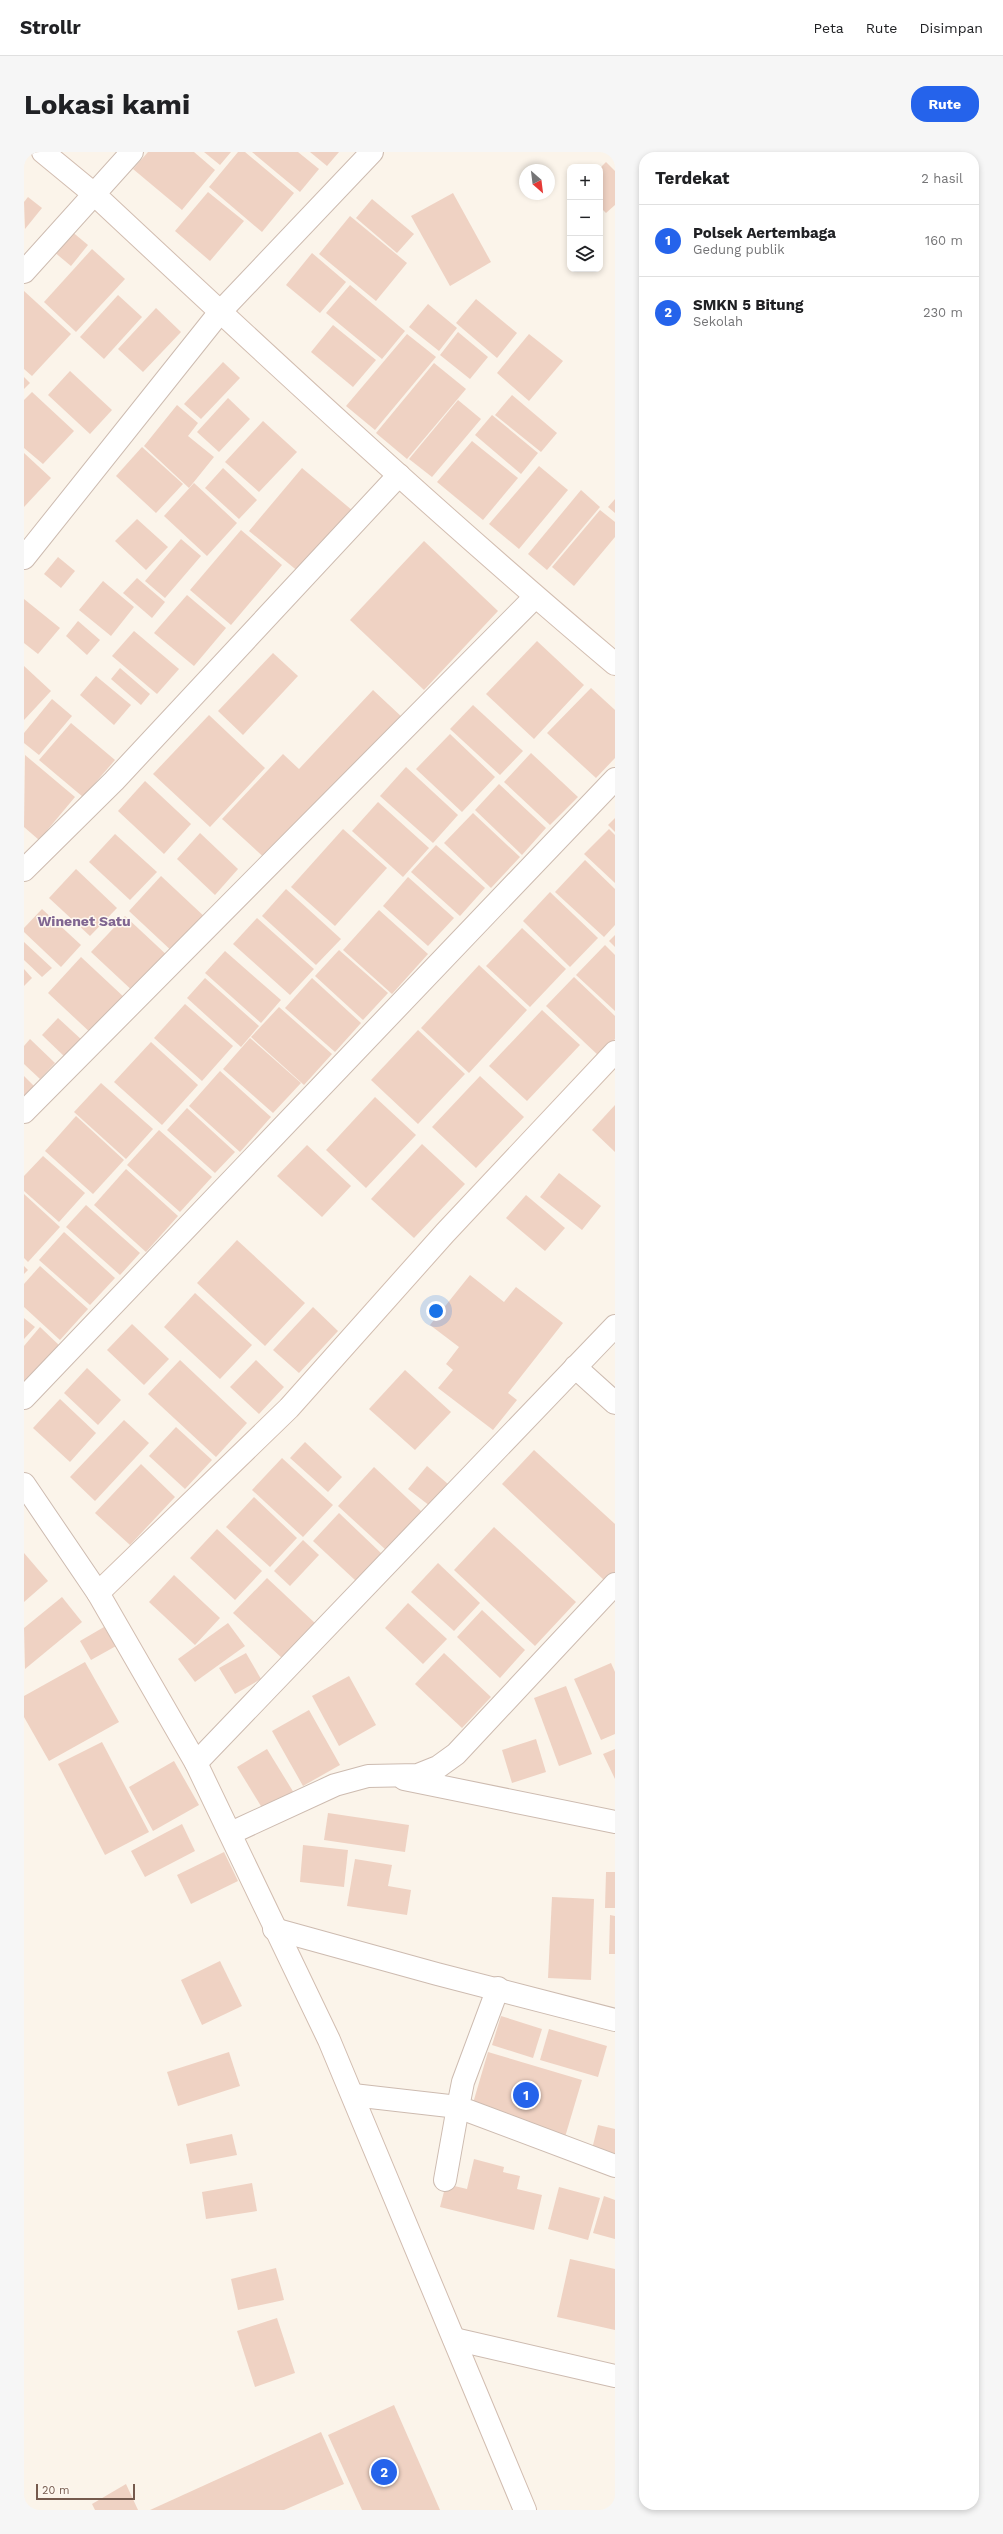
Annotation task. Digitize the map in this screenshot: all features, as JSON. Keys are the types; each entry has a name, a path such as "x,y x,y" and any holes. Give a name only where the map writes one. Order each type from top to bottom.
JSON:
{"street":[{"path":"43,152 94,194 220,312 535,597 615,664"},
{"path":"24,272 132,152"},
{"path":"24,558 220,312 372,152"},
{"path":"24,870 114,781 399,475"},
{"path":"24,1112 535,597"},
{"path":"24,1398 615,779"},
{"path":"98,1593 289,1408 440,1238 615,1052"},
{"path":"196,1763 615,1326"},
{"path":"576,1367 615,1403"},
{"path":"24,1484 98,1593 196,1763 230,1832 274,1929 330,2040 525,2510"},
{"path":"230,1832 335,1785 368,1776 418,1775 438,1766 456,1754 615,1584"},
{"path":"386,1776 615,1822"},
{"path":"274,1929 437,1974 498,1988 615,2020"},
{"path":"445,2180 463,2082 498,1988"},
{"path":"353,2095 458,2107 615,2166"},
{"path":"454,2339 615,2376"}],"building":[{"path":"148,152 194,152 215,170 182,210 133,169"},
{"path":"204,152 231,152 220,165"},
{"path":"238,152 245,152 294,193 262,232 209,187"},
{"path":"252,152 298,152 319,169 300,192"},
{"path":"310,152 339,152 327,166"},
{"path":"606,162 615,171 615,205 606,213 603,210 603,165"},
{"path":"208,192 244,221 210,261 175,231"},
{"path":"453,193 491,262 450,286 411,216"},
{"path":"28,197 42,208 25,229 24,202"},
{"path":"372,199 414,234 397,253 356,218"},
{"path":"350,216 407,263 376,301 319,254"},
{"path":"70,230 88,245 71,266 53,251"},
{"path":"92,249 125,279 76,332 44,302"},
{"path":"312,253 346,282 320,313 286,285"},
{"path":"350,285 405,331 382,359 326,313"},
{"path":"24,291 71,334 32,376 24,369"},
{"path":"118,295 142,317 104,359 80,337"},
{"path":"476,299 517,333 497,358 456,323"},
{"path":"428,304 457,328 439,351 409,327"},
{"path":"156,308 181,332 143,372 118,349"},
{"path":"333,325 376,360 353,387 311,352"},
{"path":"458,332 488,357 470,379 440,355"},
{"path":"407,334 436,357 375,430 346,406"},
{"path":"529,334 563,361 529,401 497,373"},
{"path":"223,362 240,378 201,419 184,404"},
{"path":"434,363 466,389 407,459 376,433"},
{"path":"70,371 112,410 90,434 48,395"},
{"path":"24,377 30,383 24,389"},
{"path":"32,392 74,431 43,464 24,448 24,400"},
{"path":"512,395 557,433 541,452 495,415"},
{"path":"228,398 250,419 219,452 197,432"},
{"path":"458,400 481,419 432,477 409,459"},
{"path":"177,405 198,423 188,436 214,457 189,488 144,446"},
{"path":"492,415 538,453 521,474 475,435"},
{"path":"263,421 297,452 259,492 225,462"},
{"path":"472,441 518,478 483,520 437,482"},
{"path":"142,447 183,484 156,513 116,476"},
{"path":"24,453 51,478 24,507"},
{"path":"539,466 568,490 519,549 489,524"},
{"path":"223,468 257,500 239,519 205,488"},
{"path":"302,468 353,511 300,573 249,531"},
{"path":"194,483 237,523 207,556 164,516"},
{"path":"581,490 600,507 547,570 528,554"},
{"path":"615,499 615,513 608,507"},
{"path":"600,510 615,522 615,537 574,586 552,567"},
{"path":"137,519 168,547 146,570 115,541"},
{"path":"241,530 282,565 231,625 190,590"},
{"path":"181,539 201,556 165,598 145,581"},
{"path":"424,541 498,611 424,690 350,620"},
{"path":"58,557 75,571 61,588 44,574"},
{"path":"137,578 165,602 152,618 123,593"},
{"path":"103,581 134,607 111,636 79,610"},
{"path":"187,595 226,628 194,666 154,633"},
{"path":"24,599 60,628 38,654 24,643"},
{"path":"78,621 100,640 87,655 66,636"},
{"path":"134,631 179,669 157,694 112,656"},
{"path":"537,641 584,685 534,739 486,694"},
{"path":"273,653 298,676 243,735 218,711"},
{"path":"24,666 51,691 24,720"},
{"path":"120,668 150,694 141,705 111,679"},
{"path":"96,676 131,705 114,725 80,695"},
{"path":"591,688 615,710 615,758 596,778 547,733"},
{"path":"373,690 403,718 269,862 222,819 283,754 299,769"},
{"path":"52,699 72,716 39,755 24,743 24,733"},
{"path":"473,705 523,751 500,775 450,729"},
{"path":"209,715 265,768 210,827 153,774"},
{"path":"71,723 115,760 83,797 39,760"},
{"path":"450,734 495,777 462,812 416,769"},
{"path":"531,753 578,797 550,825 504,782"},
{"path":"25,755 75,797 39,840 24,827"},
{"path":"406,767 458,815 433,843 380,796"},
{"path":"145,781 191,824 164,854 118,811"},
{"path":"499,784 546,828 522,855 475,810"},
{"path":"378,802 429,848 403,877 352,831"},
{"path":"473,813 520,857 491,888 444,843"},
{"path":"615,818 615,832 608,825"},
{"path":"343,829 387,868 335,926 291,887"},
{"path":"609,829 615,835 615,883 584,854"},
{"path":"200,833 238,869 215,895 177,859"},
{"path":"115,834 157,872 130,900 89,862"},
{"path":"436,845 485,888 460,916 411,872"},
{"path":"585,860 615,889 615,925 604,937 555,892"},
{"path":"76,869 117,908 90,936 49,898"},
{"path":"161,876 207,919 175,954 129,911"},
{"path":"408,877 454,918 428,946 383,906"},
{"path":"286,889 341,939 316,965 262,916"},
{"path":"550,892 598,938 570,967 523,921"},
{"path":"42,909 81,945 61,967 24,932 24,928"},
{"path":"379,910 428,954 392,994 343,950"},
{"path":"125,916 170,958 136,994 91,952"},
{"path":"257,918 314,969 290,995 233,944"},
{"path":"522,928 566,969 530,1007 486,966"},
{"path":"615,935 615,947 609,941"},
{"path":"24,942 52,968 42,977 24,960"},
{"path":"605,945 615,955 615,1011 576,975"},
{"path":"339,950 388,993 363,1020 315,976"},
{"path":"225,951 281,1000 261,1023 205,973"},
{"path":"81,957 126,999 93,1035 48,993"},
{"path":"479,965 527,1010 469,1073 421,1028"},
{"path":"24,969 32,978 24,986"},
{"path":"574,977 615,1016 615,1039 599,1056 546,1006"},
{"path":"205,978 259,1026 241,1047 187,998"},
{"path":"312,978 361,1023 335,1052 285,1008"},
{"path":"185,1004 233,1046 202,1081 154,1038"},
{"path":"279,1007 332,1054 304,1085 251,1037"},
{"path":"542,1010 580,1045 527,1101 489,1066"},
{"path":"58,1018 83,1041 66,1058 42,1035"},
{"path":"418,1030 465,1074 418,1124 371,1080"},
{"path":"250,1038 301,1083 273,1113 223,1069"},
{"path":"30,1039 55,1063 40,1079 24,1064 24,1046"},
{"path":"151,1042 198,1085 162,1125 114,1082"},
{"path":"220,1071 271,1117 240,1152 189,1106"},
{"path":"24,1076 36,1088 24,1099"},
{"path":"480,1076 524,1117 476,1168 432,1127"},
{"path":"101,1083 153,1129 126,1159 74,1112"},
{"path":"375,1097 416,1135 366,1188 326,1150"},
{"path":"615,1105 615,1152 592,1130"},
{"path":"187,1108 235,1152 215,1173 167,1130"},
{"path":"76,1116 124,1160 93,1194 45,1151"},
{"path":"159,1130 212,1177 180,1212 127,1165"},
{"path":"422,1144 465,1184 414,1238 371,1199"},
{"path":"307,1145 351,1186 322,1217 277,1176"},
{"path":"43,1156 85,1193 59,1222 24,1191 24,1176"},
{"path":"126,1169 178,1216 146,1252 94,1205"},
{"path":"559,1173 601,1206 582,1230 540,1197"},
{"path":"24,1194 60,1227 28,1262 24,1258"},
{"path":"526,1195 565,1228 545,1251 506,1218"},
{"path":"86,1205 140,1253 120,1275 66,1227"},
{"path":"64,1232 115,1278 90,1305 39,1260"},
{"path":"237,1240 305,1303 265,1346 197,1283"},
{"path":"24,1266 28,1270 24,1274"},
{"path":"40,1266 88,1309 60,1340 24,1307 24,1284"},
{"path":"470,1275 504,1302 516,1287 563,1323 508,1393 517,1400 493,1430 438,1388 453,1370 446,1364 459,1347 430,1325"},
{"path":"195,1293 252,1345 220,1379 164,1327"},
{"path":"313,1307 338,1331 299,1373 273,1350"},
{"path":"24,1318 35,1327 24,1339"},
{"path":"132,1324 169,1359 144,1385 107,1350"},
{"path":"40,1327 61,1347 24,1388 24,1346"},
{"path":"180,1360 247,1423 216,1457 148,1394"},
{"path":"256,1360 284,1387 259,1414 230,1387"},
{"path":"87,1368 121,1400 98,1425 64,1393"},
{"path":"405,1370 451,1412 415,1450 369,1409"},
{"path":"60,1399 96,1433 70,1462 33,1428"},
{"path":"124,1420 149,1443 95,1501 70,1477"},
{"path":"176,1427 212,1460 185,1489 149,1456"},
{"path":"305,1442 342,1477 328,1492 290,1458"},
{"path":"534,1450 615,1524 615,1573 606,1582 502,1484"},
{"path":"282,1458 333,1505 303,1537 252,1490"},
{"path":"141,1464 175,1497 130,1545 95,1513"},
{"path":"427,1466 448,1484 430,1506 408,1489"},
{"path":"374,1467 422,1512 386,1550 338,1506"},
{"path":"254,1497 297,1538 270,1567 226,1527"},
{"path":"339,1513 382,1554 356,1581 313,1541"},
{"path":"494,1527 576,1602 535,1646 454,1570"},
{"path":"217,1529 262,1571 235,1600 190,1558"},
{"path":"303,1540 319,1555 290,1586 274,1571"},
{"path":"24,1553 48,1581 24,1602"},
{"path":"438,1563 480,1603 454,1631 411,1592"},
{"path":"174,1575 220,1618 195,1645 149,1602"},
{"path":"267,1578 316,1624 283,1659 233,1613"},
{"path":"62,1597 82,1622 25,1669 24,1628"},
{"path":"408,1603 447,1639 423,1664 385,1628"},
{"path":"482,1610 525,1650 500,1678 457,1637"},
{"path":"228,1623 245,1646 195,1682 178,1659"},
{"path":"104,1627 116,1646 91,1660 80,1641"},
{"path":"246,1653 261,1679 235,1694 219,1668"},
{"path":"444,1653 491,1697 462,1728 415,1684"},
{"path":"85,1662 119,1722 49,1761 24,1717 24,1696"},
{"path":"611,1663 615,1672 615,1734 601,1740 574,1679"},
{"path":"349,1676 376,1725 339,1746 312,1696"},
{"path":"566,1686 592,1754 559,1766 534,1698"},
{"path":"309,1710 340,1765 303,1786 272,1731"},
{"path":"536,1739 546,1772 512,1783 502,1750"},
{"path":"102,1742 149,1832 105,1855 58,1764"},
{"path":"267,1749 294,1793 264,1811 237,1767"},
{"path":"615,1749 615,1779 603,1754"},
{"path":"174,1761 199,1805 153,1831 129,1787"},
{"path":"328,1813 409,1825 405,1852 324,1840"},
{"path":"182,1824 195,1851 145,1877 131,1851"},
{"path":"303,1845 348,1850 344,1887 300,1882"},
{"path":"224,1852 238,1881 191,1904 177,1875"},
{"path":"355,1859 392,1865 388,1886 411,1890 407,1915 347,1906"},
{"path":"606,1872 615,1872 615,1908 605,1908"},
{"path":"552,1897 594,1899 591,1980 548,1978"},
{"path":"610,1915 615,1916 615,1954 609,1954"},
{"path":"220,1961 242,2006 202,2025 181,1980"},
{"path":"501,2016 542,2029 533,2058 492,2045"},
{"path":"549,2029 607,2046 598,2077 540,2060"},
{"path":"229,2052 240,2086 178,2106 167,2072"},
{"path":"488,2052 582,2080 565,2137 471,2110"},
{"path":"598,2125 615,2129 615,2155 592,2149"},
{"path":"232,2134 237,2155 190,2164 186,2144"},
{"path":"474,2159 504,2167 503,2172 520,2176 517,2189 542,2195 534,2230 440,2207 446,2184 467,2189"},
{"path":"252,2183 257,2211 206,2219 202,2192"},
{"path":"559,2187 600,2198 588,2240 548,2229"},
{"path":"604,2196 615,2200 615,2239 593,2233"},
{"path":"570,2259 615,2269 615,2330 557,2317"},
{"path":"276,2268 284,2300 238,2310 231,2279"},
{"path":"277,2318 295,2373 255,2387 237,2331"},
{"path":"394,2405 440,2510 362,2510 328,2435"},
{"path":"321,2432 344,2484 284,2510 150,2510"},
{"path":"126,2484 138,2510 95,2510 92,2504"}],"place":[{"name":"Polsek Aertembaga","path":"526,2095"},
{"name":"SMKN 5 Bitung","path":"384,2472"}],"district":[{"name":"Winenet Satu","path":"84,921"}]}
